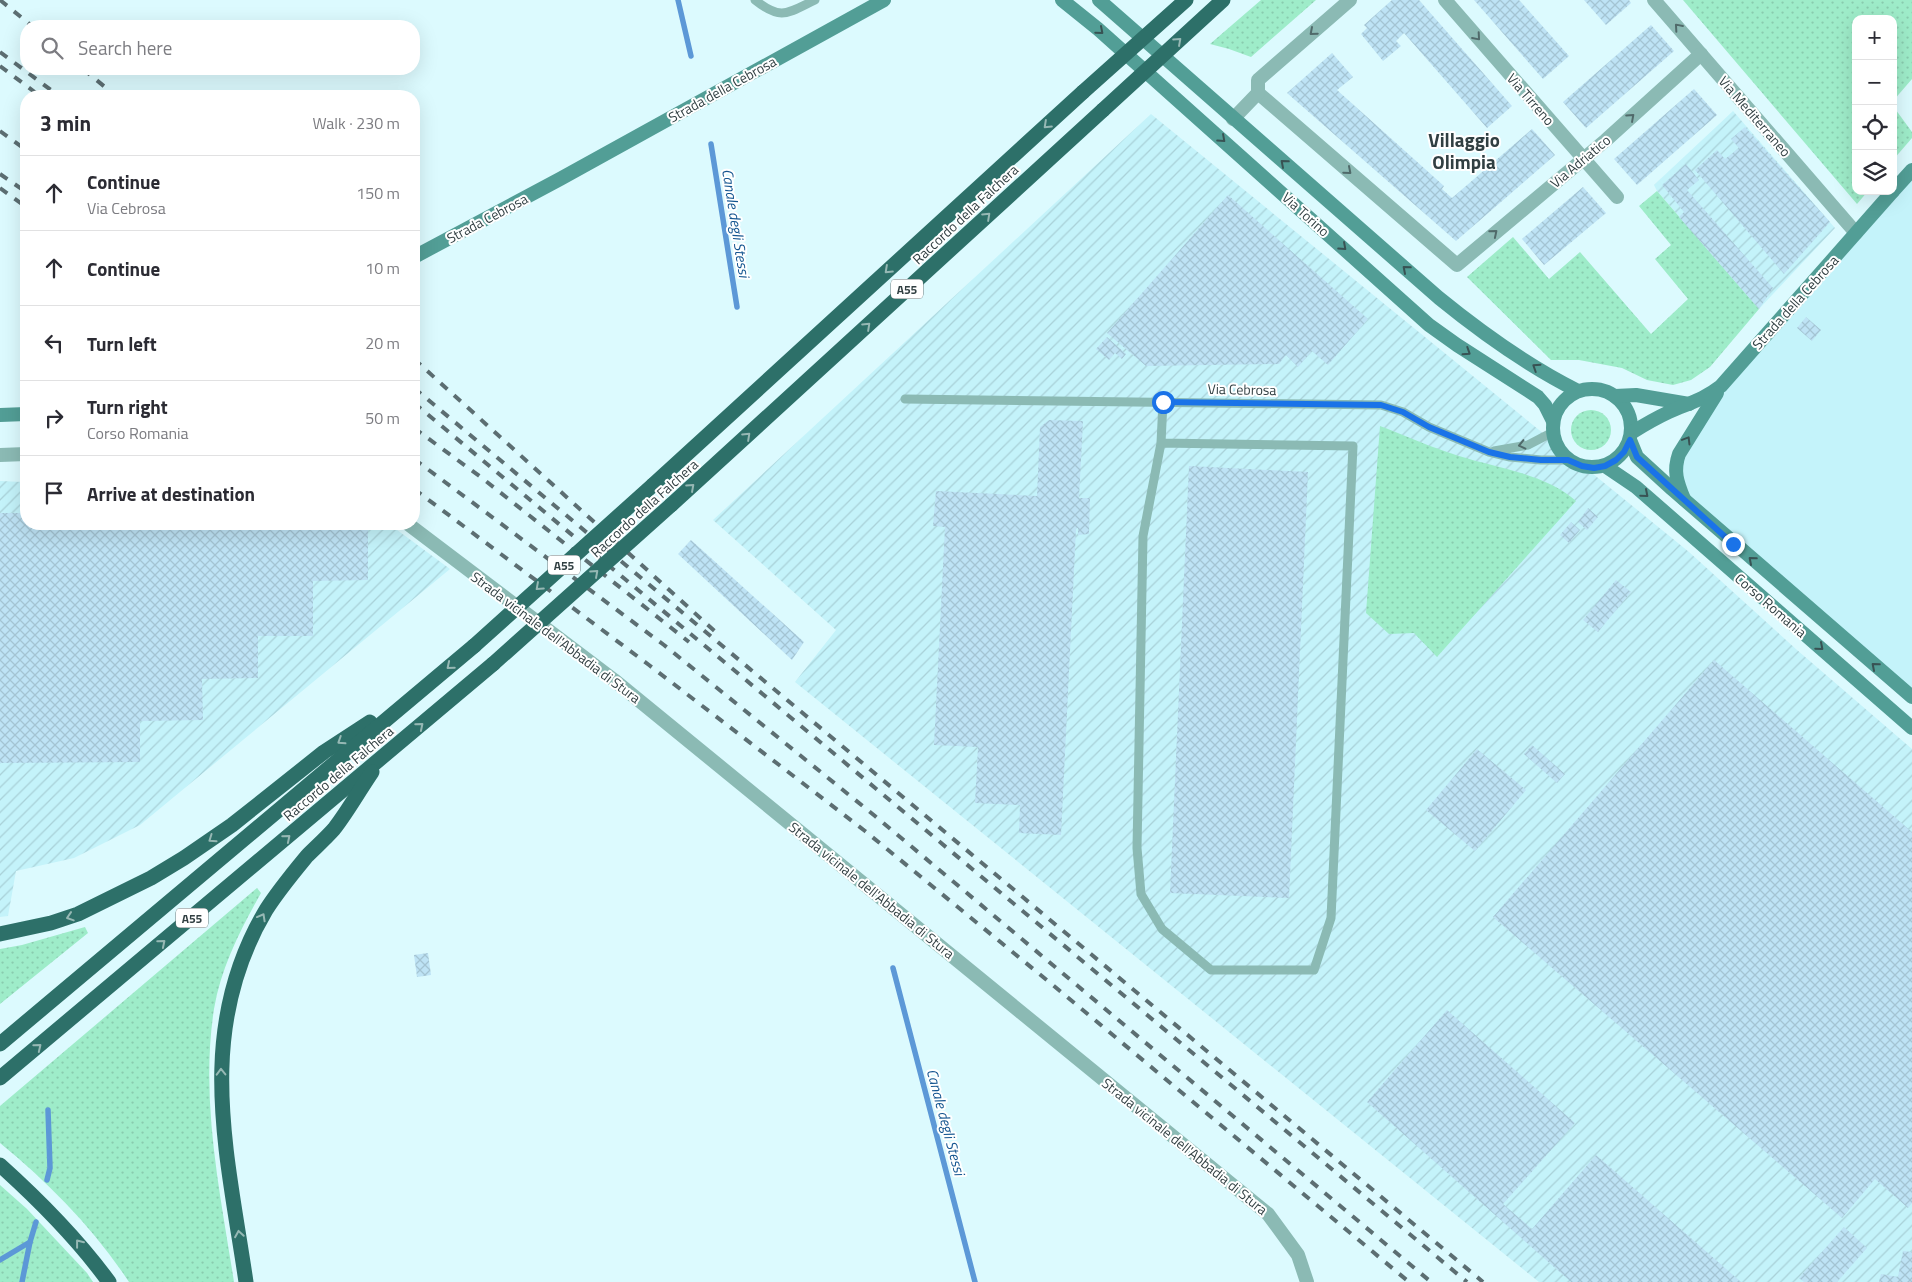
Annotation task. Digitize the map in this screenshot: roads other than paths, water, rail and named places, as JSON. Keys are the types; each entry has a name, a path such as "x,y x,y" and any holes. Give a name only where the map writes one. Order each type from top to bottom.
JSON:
{"highway":[{"name":"Raccordo della Falchera","path":"0,1044 474,646 1186,0"},
{"name":"Raccordo della Falchera","path":"0,1078 493,664 712,468 1223,0"},
{"name":"A55","path":"0,934 51,923 78,914 151,878 184,858 232,824 324,752 426,686"},
{"path":"246,1282 227,1153 222,1096 222,1048 231,995 249,941 267,909 287,881 334,829 382,757"},
{"path":"0,1032 91,967"},
{"path":"0,1164 49,1210 76,1239 109,1282"}],"main road":[{"name":"Strada della Cebrosa","path":"560,179 884,0"},
{"name":"Via Torino","path":"1062,0 1098,28 1429,325 1456,345 1538,397 1545,405 1553,427"},
{"name":"Via Torino","path":"1099,0 1470,323 1556,380 1578,391"},
{"name":"Strada della Cebrosa","path":"1897,187 1912,170"},
{"name":"Strada Cebrosa","path":"420,253 560,179"},
{"name":"Strada della Cebrosa","path":"1631,436 1648,422 1700,401 1721,386 1889,195"},
{"path":"1686,502 1675,473 1676,463 1679,454 1721,386"},
{"path":"1590,389 1603,390 1615,396 1626,408 1630,417 1631,436 1624,452 1616,460 1605,466 1594,468 1582,466 1568,460 1558,448 1553,427 1561,404 1578,391 1590,389"},
{"path":"1615,396 1636,395 1690,404"},
{"path":"0,415 20,414"},
{"name":"Corso Romania","path":"1631,436 1637,457 1686,502 1912,697"},
{"name":"Corso Romania","path":"1605,466 1636,487 1912,728"}],"street":[{"path":"1234,119 1258,93 1258,80 1350,0"},
{"name":"Via Tirreno","path":"1445,0 1617,197"},
{"name":"Via Mediterraneo","path":"1654,0 1856,233"},
{"name":"Via Adriatico","path":"1258,93 1457,265 1606,140 1701,54"},
{"path":"0,455 20,454"},
{"name":"Strada vicinale dell'Abbadia di Stura","path":"416,530 614,680 1268,1214 1298,1255 1307,1282"}],"lane":[{"path":"755,0 766,9 786,14 815,0"},
{"name":"Via Cebrosa","path":"905,398 1381,405 1403,412 1429,427 1489,452 1510,457 1568,460"},
{"path":"1161,443 1354,446 1331,918 1314,970 1211,970 1162,929 1141,894 1137,848 1143,536 1161,443 1163,402"},
{"path":"1489,452 1528,445 1553,427"}],"waterway":[{"name":"Canale degli Stessi","path":"678,0 691,56"},
{"name":"Canale degli Stessi","path":"711,144 737,307"},
{"name":"Canale degli Stessi","path":"893,968 975,1282"},
{"path":"47,1180 50,1168 48,1110"},
{"path":"0,1260 30,1242 36,1222"},
{"path":"22,1282 30,1242"}],"railway":[{"path":"0,0 25,20"},
{"path":"0,52 20,67"},
{"path":"0,66 32,90"},
{"path":"31,75 51,90"},
{"path":"90,75 109,90"},
{"path":"0,131 20,146"},
{"path":"0,174 20,188"},
{"path":"0,188 20,203"},
{"path":"420,364 719,635"},
{"path":"420,393 1483,1282"},
{"path":"420,408 1467,1282"},
{"path":"420,432 482,478 689,642"},
{"path":"420,463 664,645 875,816 1431,1282"},
{"path":"420,493 649,665 865,831 1409,1282"}],"district":[{"name":"Villaggio Olimpia","path":"1464,150"}]}
